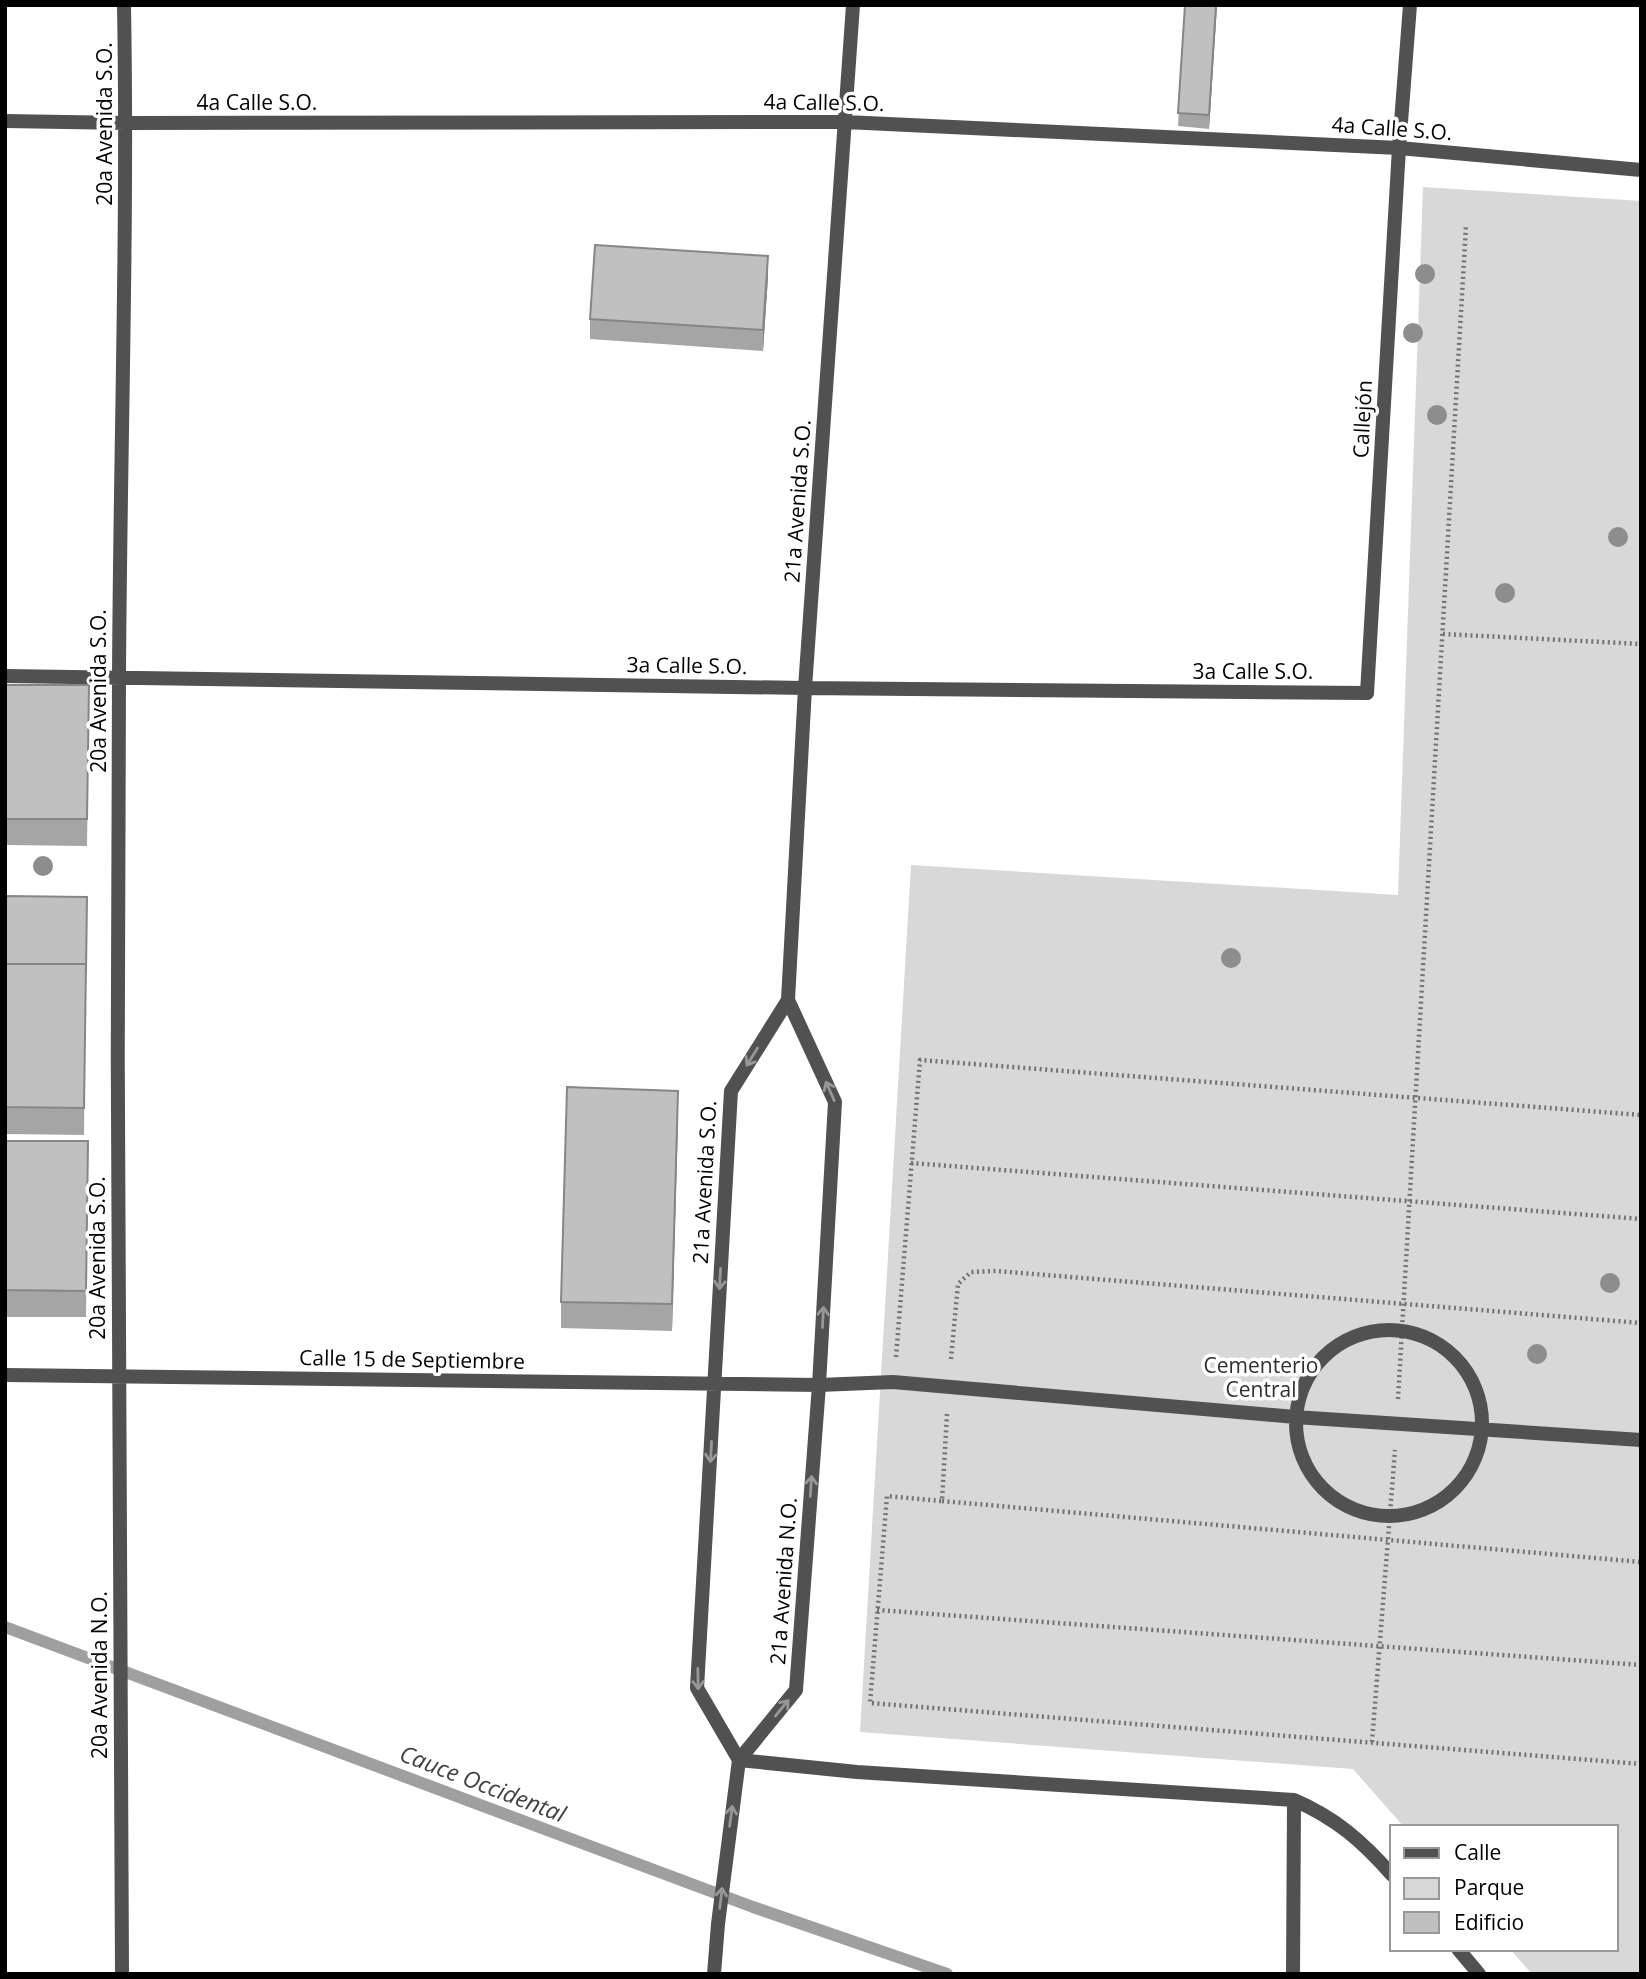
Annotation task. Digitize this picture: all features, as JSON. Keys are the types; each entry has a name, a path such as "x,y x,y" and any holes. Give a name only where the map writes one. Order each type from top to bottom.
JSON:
{"street":[{"name":"20a Avenida S.O.","path":"118,1376 119,678 126,123 124,5"},
{"name":"21a Avenida S.O.","path":"819,1385 835,1102 788,1000 805,688 853,5"},
{"name":"Callejón","path":"1367,693 1410,5"},
{"name":"4a Calle S.O.","path":"5,121 845,122 1399,148 1641,170"},
{"name":"3a Calle S.O.","path":"5,676 1367,693"},
{"name":"21a Avenida S.O.","path":"714,1384 730,1091 788,1000"},
{"path":"1372,1331 1403,1331 1436,1342 1463,1364 1479,1394 1483,1428 1477,1456 1464,1480 1443,1499 1418,1511 1391,1516 1362,1511 1335,1499 1314,1478 1300,1451 1295,1417 1301,1391 1318,1363 1342,1342 1372,1331"},
{"name":"Calle 15 de Septiembre","path":"5,1375 819,1385 894,1382 1295,1417 1641,1440"},
{"name":"20a Avenida N.O.","path":"118,1376 122,1974"},
{"path":"714,1384 696,1688 739,1760 714,1974"},
{"name":"21a Avenida N.O.","path":"739,1760 796,1690 819,1385"},
{"path":"739,1760 858,1772 1294,1800 1315,1810 1365,1844 1390,1873"},
{"path":"1293,1974 1294,1800"},
{"path":"1460,1951 1479,1974"}],"path":[{"path":"1372,1742 1405,1304 1466,226"},
{"path":"1443,634 1641,644"},
{"path":"894,1382 920,1060 1641,1115"},
{"path":"911,1163 1641,1219"},
{"path":"942,1502 948,1388 958,1284 971,1272 996,1270 1641,1323"},
{"path":"1641,1562 887,1496 870,1703 1641,1764"},
{"path":"877,1610 1641,1665"}],"green space":[{"name":"Cementerio Central","path":"1423,187 1641,201 1641,1974 1532,1974 1512,1951 1618,1951 1618,1825 1402,1825 1353,1769 860,1732 911,865 1398,895"}],"building":[{"path":"1185,5 1216,5 1209,115 1178,113"},
{"path":"595,245 768,256 763,330 590,319"},
{"path":"5,685 89,685 87,819 5,819"},
{"path":"5,896 87,897 86,971 86,964 5,964"},
{"path":"5,964 86,964 84,1108 5,1107"},
{"path":"567,1087 678,1091 672,1304 561,1302"},
{"path":"5,1141 88,1141 86,1291 5,1290"}],"waterway":[{"name":"Cauce Occidental","path":"5,1627 753,1907 947,1974"}]}
